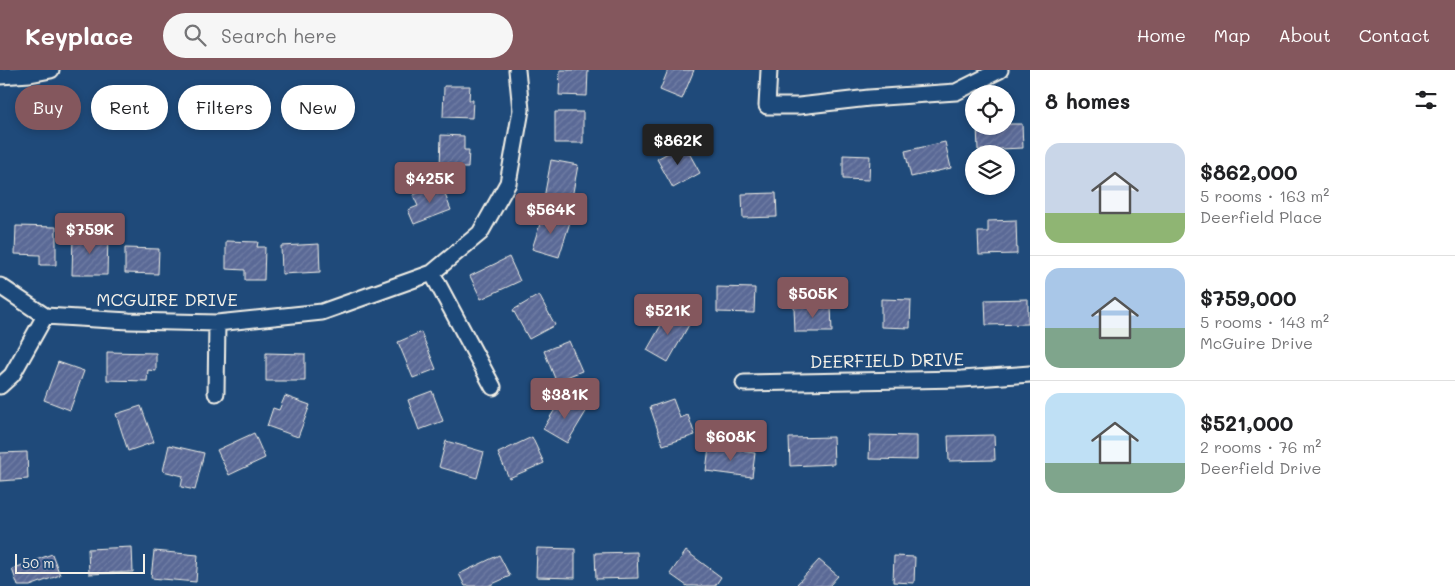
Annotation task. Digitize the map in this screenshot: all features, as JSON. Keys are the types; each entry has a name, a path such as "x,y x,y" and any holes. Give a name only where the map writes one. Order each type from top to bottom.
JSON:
{"street":[{"path":"0,76 30,74 51,70"},
{"name":"MCGUIRE DRIVE","path":"45,316 129,321 217,323 322,312 432,273 480,233 508,183 521,110 518,70"},
{"path":"769,70 767,106 791,106 956,92 1000,70"},
{"path":"432,273 493,387"},
{"path":"0,286 45,316 12,375 0,386"},
{"path":"216,393 217,323"},
{"name":"DEERFIELD DRIVE","path":"744,383 962,379 1030,374"}],"building":[{"path":"560,70 588,70 587,96 559,95"},
{"path":"668,70 694,70 682,99 660,90"},
{"path":"444,86 470,86 469,100 473,100 472,118 443,117"},
{"path":"555,112 583,112 583,143 555,143"},
{"path":"1015,124 1022,124 1023,148 1015,148 1015,145 978,145 977,135 1015,135"},
{"path":"441,135 464,136 464,150 469,150 468,168 440,168"},
{"path":"945,142 951,168 911,177 905,151"},
{"path":"684,144 700,173 673,188 657,159"},
{"path":"843,155 870,156 869,180 843,179"},
{"path":"551,160 578,165 571,203 544,198"},
{"path":"441,184 451,210 414,224 408,210 418,206 413,195"},
{"path":"776,193 777,217 743,218 742,194"},
{"path":"543,214 570,222 559,257 532,249"},
{"path":"1016,220 1017,254 979,255 978,232 988,232 988,221"},
{"path":"16,226 56,227 56,265 40,265 40,255 15,254"},
{"path":"73,235 108,235 107,275 72,275"},
{"path":"226,241 258,242 257,247 265,247 264,280 245,280 245,270 226,269"},
{"path":"319,244 320,272 282,274 281,246"},
{"path":"125,248 159,249 158,274 125,273"},
{"path":"509,257 520,281 481,299 470,276"},
{"path":"717,287 755,288 754,313 717,312"},
{"path":"539,295 555,325 529,339 513,310"},
{"path":"881,299 911,300 910,328 881,327"},
{"path":"1028,299 1028,324 986,325 985,300"},
{"path":"831,306 832,332 795,332 794,307"},
{"path":"669,311 690,323 668,362 647,350"},
{"path":"421,332 436,369 413,378 398,342"},
{"path":"569,341 582,371 556,381 544,351"},
{"path":"107,352 156,353 156,371 148,370 147,381 107,380"},
{"path":"266,353 305,354 305,381 266,381"},
{"path":"58,362 84,371 70,410 44,400"},
{"path":"432,391 443,421 419,430 408,400"},
{"path":"285,396 310,405 298,437 267,426 273,408 279,410"},
{"path":"563,396 587,410 567,443 543,429"},
{"path":"673,399 680,418 688,415 695,435 663,445 650,407"},
{"path":"141,406 154,442 128,451 116,414"},
{"path":"254,433 265,458 229,475 217,450"},
{"path":"870,435 917,436 917,460 869,459"},
{"path":"994,435 995,460 949,461 948,436"},
{"path":"532,437 544,463 509,478 498,453"},
{"path":"833,437 834,464 790,466 789,438"},
{"path":"446,441 484,452 477,478 439,467"},
{"path":"169,445 204,453 195,490 181,487 183,476 163,471"},
{"path":"709,447 755,453 752,477 706,471"},
{"path":"27,452 28,479 0,481 0,453"},
{"path":"132,547 133,572 89,574 88,549"},
{"path":"537,548 575,549 575,578 536,577"},
{"path":"154,551 198,555 196,582 151,578"},
{"path":"686,551 721,577 715,586 687,586 670,574"},
{"path":"637,552 638,578 596,579 595,553"},
{"path":"52,554 60,575 30,586 18,586 12,569"},
{"path":"499,555 510,576 488,586 465,586 459,574"},
{"path":"894,556 915,557 914,583 893,582"},
{"path":"819,560 838,576 829,586 799,586 797,584"}]}
